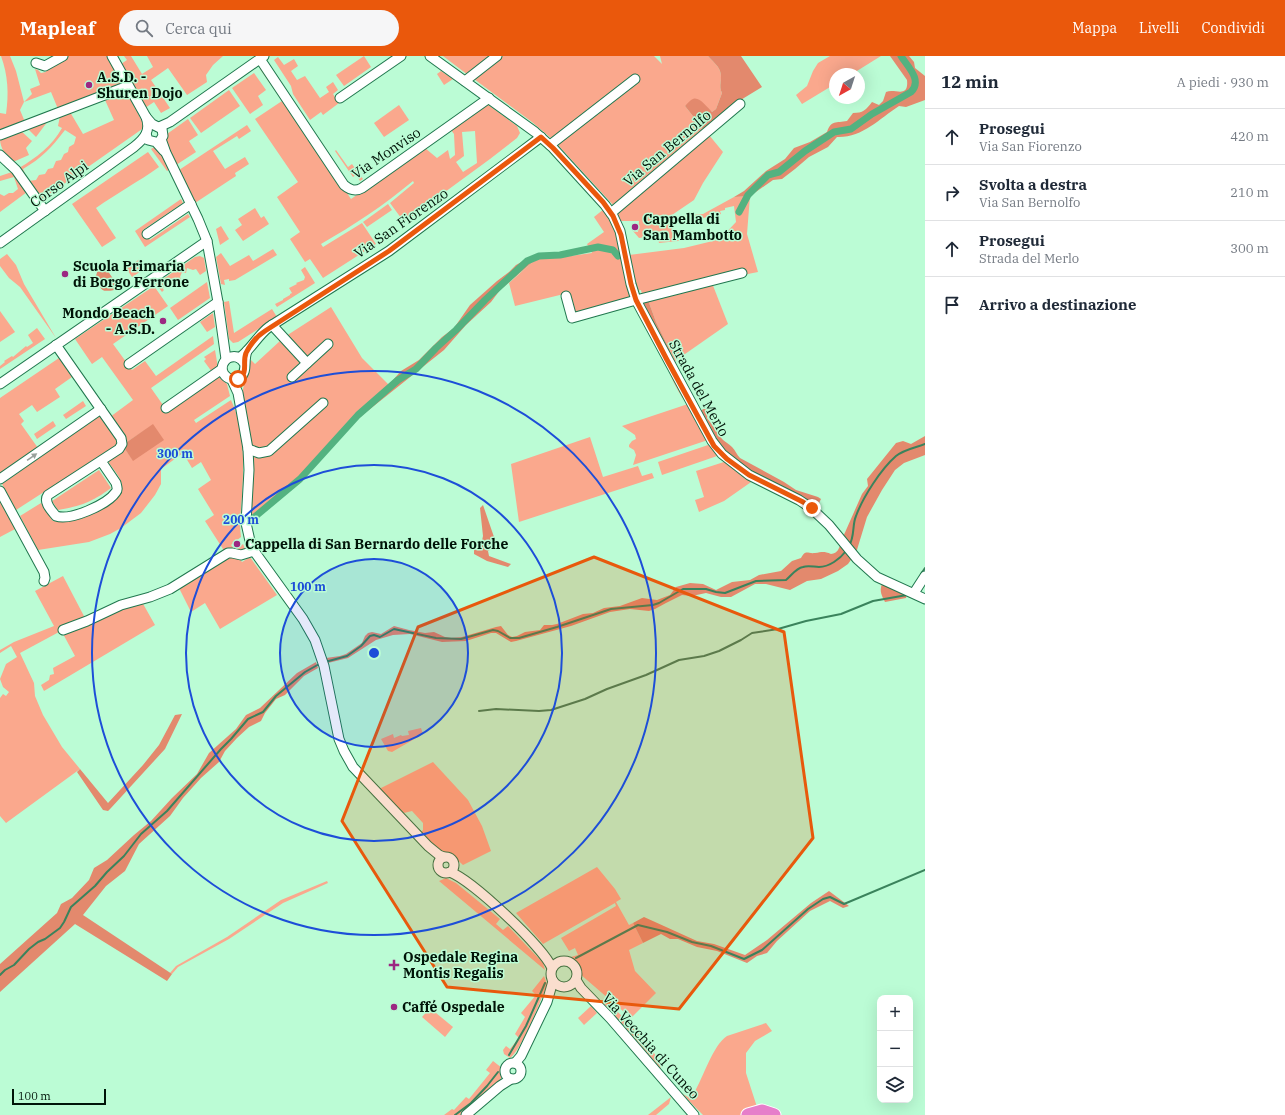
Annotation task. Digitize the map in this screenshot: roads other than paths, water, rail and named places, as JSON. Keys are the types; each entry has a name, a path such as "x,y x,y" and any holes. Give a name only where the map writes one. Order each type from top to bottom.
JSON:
{"highway":[{"path":"748,1115 762,1111 774,1115"}],"street":[{"path":"36,63 45,66 63,56"},
{"path":"112,56 166,154 191,204 207,241 225,344 228,352 245,372 236,379 228,379 220,372"},
{"path":"340,98 401,56"},
{"path":"430,56 541,137 603,202 611,213 621,235 631,284 636,300"},
{"path":"465,82 497,56"},
{"name":"Via Monviso","path":"262,57 344,185 350,190 362,188 489,98"},
{"name":"Corso Alpi","path":"0,243 262,57"},
{"path":"550,145 635,79"},
{"path":"0,135 128,86"},
{"name":"Via San Bernolfo","path":"611,213 740,104"},
{"name":"Via San Fiorenzo","path":"235,359 248,350 258,336 389,251 541,137"},
{"path":"0,155 16,170 45,210"},
{"path":"147,234 191,204"},
{"path":"0,384 207,241"},
{"path":"566,296 572,318 742,273"},
{"name":"Strada del Merlo","path":"636,300 691,404 718,449 734,464 749,475 812,508 829,525 854,555 880,579 925,599"},
{"path":"129,364 218,302"},
{"path":"272,326 307,363"},
{"path":"292,377 328,344"},
{"path":"56,345 121,438 122,444 120,448 101,460 47,497 46,502 56,516 61,517 82,513 98,506 115,494 117,488 116,482 101,460"},
{"path":"166,408 220,372 222,364 235,359"},
{"path":"236,379 248,449 247,534 254,551 303,618 315,640 323,662 337,732 341,745 348,759 358,774 428,846 439,855 441,860"},
{"path":"248,449 259,453 269,451 323,403"},
{"path":"0,479 101,409"},
{"path":"0,491 44,572 44,581"},
{"path":"63,630 87,621 121,605 150,598 170,589 228,553 241,555 254,551"},
{"path":"914,593 925,576"},
{"path":"441,860 451,858 453,861 452,870"},
{"path":"441,860 438,866 441,872 444,873 452,870"},
{"path":"452,870 507,917 555,966"},
{"path":"518,1062 509,1064 505,1070 508,1077 514,1080 522,1073 518,1062 547,1002 552,994 569,984 577,975 576,969 569,962 564,961 555,966 551,975 553,982 547,1002"},
{"name":"Via Vecchia di Cuneo","path":"553,982 569,984 587,995 610,1018 694,1115"},
{"path":"466,1115 500,1086 508,1077"}],"waterway":[{"path":"739,212 748,195 768,175 779,172 805,151 834,132 851,129 872,114 911,92 914,87 915,78 901,56"},
{"path":"251,520 300,479 358,415 398,380 416,369 485,300 527,261 539,256 560,255 598,247 613,250 618,256"},
{"path":"849,546 859,508 879,476 896,456 906,450 925,444"},
{"path":"325,662 347,656 361,646 370,636 374,635 380,637 394,629 436,638 461,639 493,630 498,631 510,638 519,638 611,609 653,605 683,589 706,589 725,593 756,581 786,580 800,568 807,566 823,567 830,564 841,557 846,551"},
{"path":"921,574 925,568"},
{"path":"479,711 496,709 539,711 551,710 585,699 607,689 646,675 679,660 704,656 719,651 752,633 778,629 806,621 841,614 873,601 907,595"},
{"path":"0,975 14,965 29,949 60,928 71,907 95,886 124,856 141,834 167,811 248,719 263,712 276,696 305,672 321,663"},
{"path":"576,958 638,925 667,932 692,942 711,946 744,959 762,950 808,909 823,899 830,897 844,904 925,870"},
{"path":"509,1055 526,1026 545,983"},
{"path":"455,1115 471,1103 498,1072"}],"place":[{"name":"A.S.D. - Shuren Dojo","path":"89,85"},
{"name":"Cappella di San Mambotto","path":"635,227"},
{"name":"Scuola Primaria di Borgo Ferrone","path":"65,274"},
{"name":"Mondo Beach - A.S.D.","path":"163,321"},
{"name":"Cappella di San Bernardo delle Forche","path":"237,544"},
{"name":"Ospedale Regina Montis Regalis","path":"394,965"},
{"name":"Caffé Ospedale","path":"394,1007"}]}
